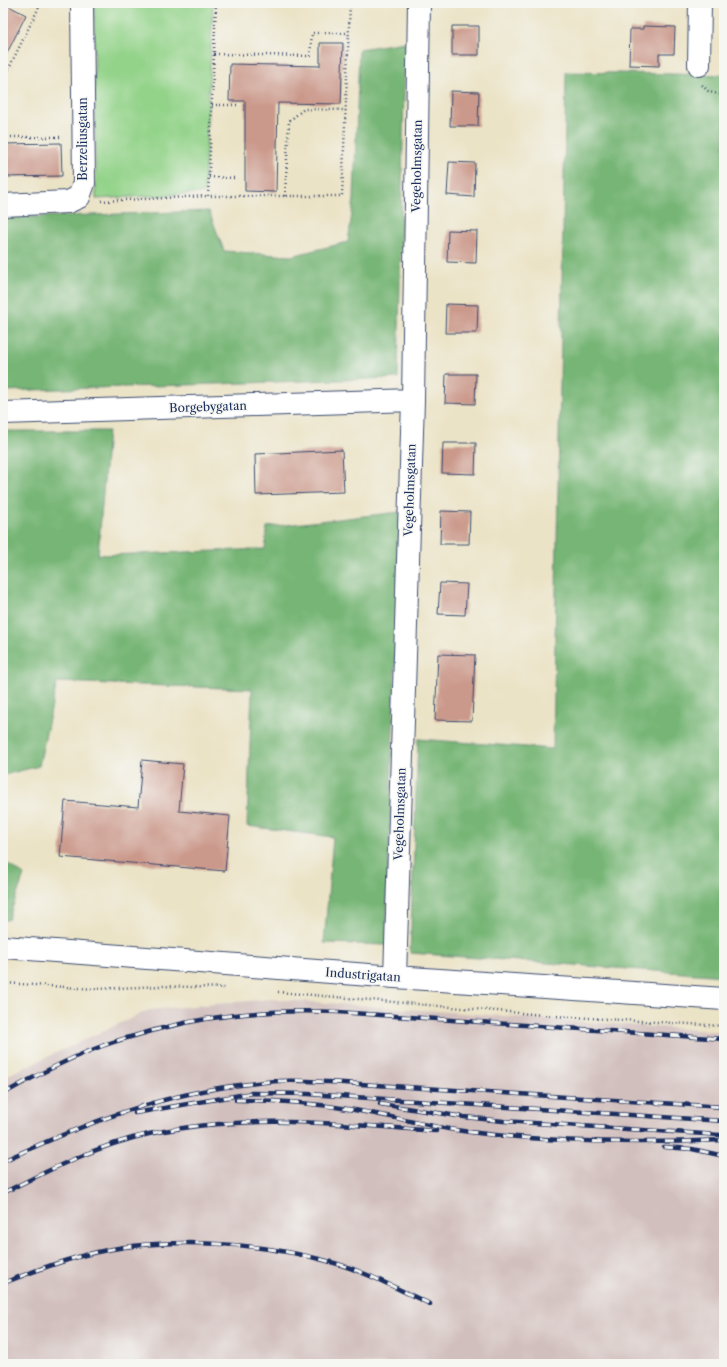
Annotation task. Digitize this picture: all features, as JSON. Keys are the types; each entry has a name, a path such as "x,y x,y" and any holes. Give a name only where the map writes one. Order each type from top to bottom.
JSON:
{"street":[{"name":"Berzeliusgatan","path":"3,205 68,202 79,197 84,183 82,3"},
{"name":"Vegeholmsgatan","path":"395,977 413,400 419,3"},
{"path":"699,65 700,3"},
{"name":"Borgebygatan","path":"3,413 413,400"},
{"name":"Industrigatan","path":"3,947 395,977 724,999"}],"path":[{"path":"3,80 41,3"},
{"path":"208,196 216,3"},
{"path":"79,197 87,202 208,196 342,196 350,3"},
{"path":"214,54 310,56 312,33 349,33"},
{"path":"212,105 238,105"},
{"path":"285,196 288,122 304,109 346,110"},
{"path":"3,137 83,137"},
{"path":"209,178 236,178"},
{"path":"3,983 96,989 161,986 229,988"},
{"path":"276,991 555,1016 724,1026"}],"shaded area":[{"path":"271,999 724,1032 724,1364 3,1364 3,1079 10,1074 149,1010"}],"green space":[{"path":"94,3 213,3 204,193 96,199"},
{"path":"405,42 398,378 3,391 3,218 209,211 224,251 291,256 348,242 354,199 359,49"},
{"path":"566,72 724,75 724,976 410,953 418,739 553,749"},
{"path":"3,431 108,431 98,555 265,549 267,527 400,512 386,945 324,943 333,837 247,826 252,689 57,682 39,766 4,775 3,779"},
{"path":"3,861 24,875 8,920 3,920"}],"building":[{"path":"3,3 26,15 3,61"},
{"path":"452,26 479,26 479,55 452,55"},
{"path":"643,26 675,27 674,54 659,54 659,66 629,65 630,29 643,29"},
{"path":"320,43 343,43 341,104 278,103 276,192 245,191 245,101 229,101 230,64 320,66"},
{"path":"451,91 479,92 478,126 450,126"},
{"path":"61,143 62,176 3,177 3,144"},
{"path":"449,162 475,163 474,197 447,195"},
{"path":"448,230 477,231 476,263 447,262"},
{"path":"446,304 478,305 477,333 445,333"},
{"path":"446,374 476,374 475,404 445,403"},
{"path":"443,443 476,443 475,474 442,473"},
{"path":"342,450 344,492 256,495 255,454"},
{"path":"441,511 470,512 469,544 440,544"},
{"path":"440,583 467,584 465,615 438,614"},
{"path":"438,654 475,655 472,721 435,720"},
{"path":"142,760 183,764 179,811 230,816 225,871 60,857 65,801 138,807"}],"railway":[{"path":"3,1094 64,1062 114,1042 159,1029 210,1018 260,1013 312,1011 338,1012 724,1039"},
{"path":"3,1161 92,1123 153,1103 217,1088 272,1081 322,1082 724,1107"},
{"path":"135,1113 252,1093 308,1094 724,1121"},
{"path":"236,1100 292,1102 334,1107 373,1113 449,1129 483,1134 552,1140 621,1142 724,1140"},
{"path":"380,1104 464,1117 503,1121 720,1135"},
{"path":"3,1193 93,1151 149,1134 184,1128 220,1124 292,1122 328,1123 436,1131"},
{"path":"664,1147 692,1149 724,1156"},
{"path":"3,1283 67,1260 107,1250 160,1244 217,1244 275,1250 327,1261 354,1269 430,1304"}]}
